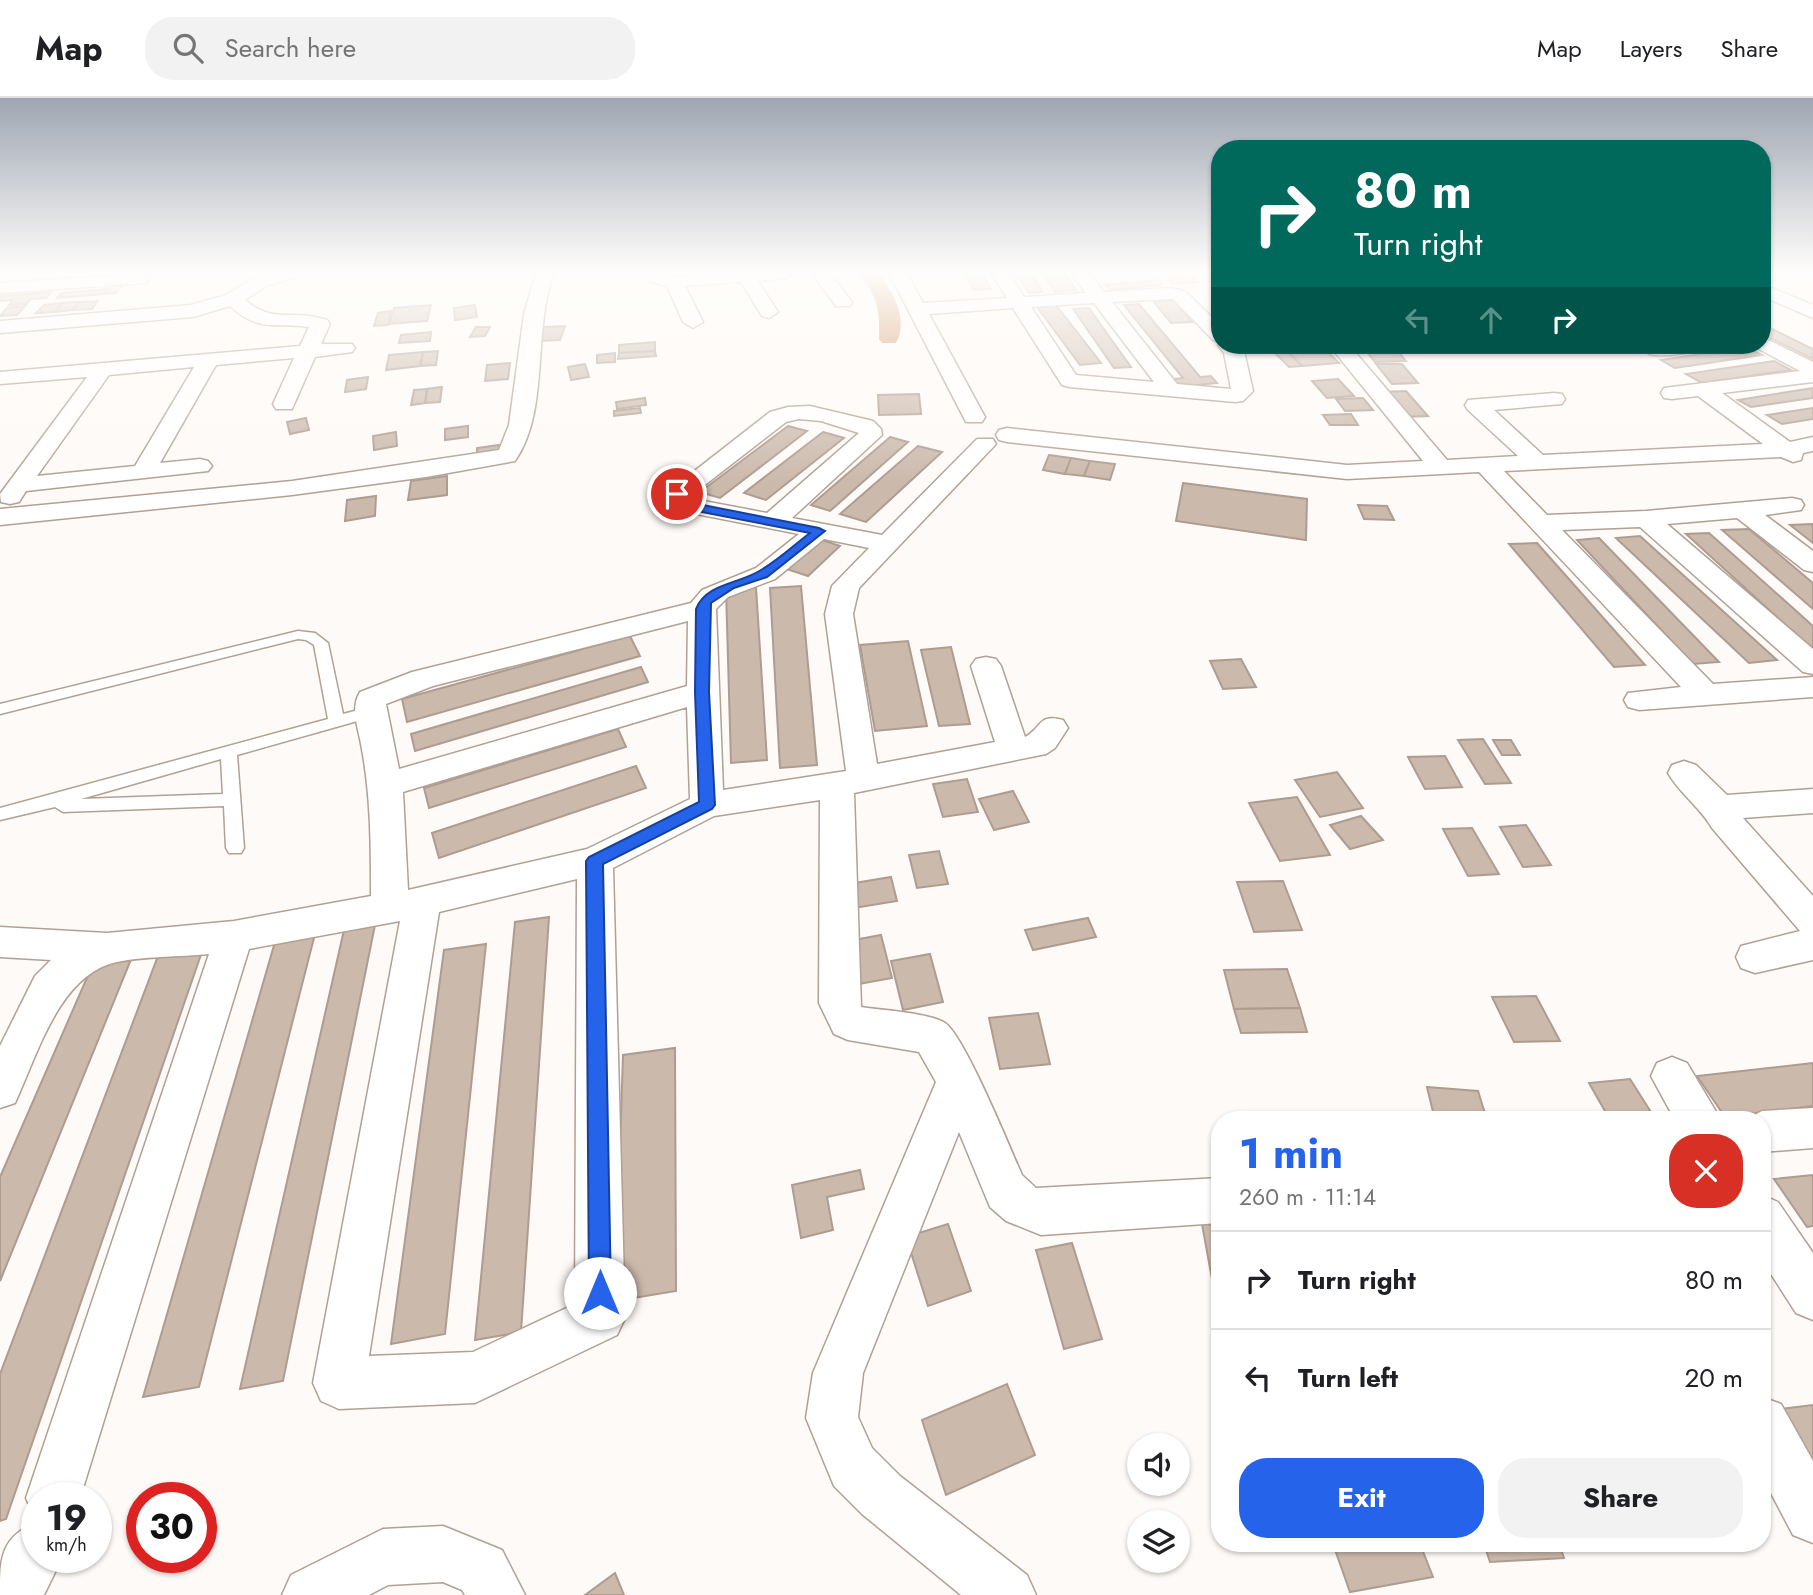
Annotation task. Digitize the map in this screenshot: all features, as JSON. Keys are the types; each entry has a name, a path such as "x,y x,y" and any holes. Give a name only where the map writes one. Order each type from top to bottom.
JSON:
{"street":[{"path":"284,404 312,343"},
{"path":"7,504 292,488 507,456 515,445 531,343"},
{"path":"933,343 976,432"},
{"path":"1045,343 1069,381 1228,396 1242,391 1235,354"},
{"path":"1133,343 1170,389"},
{"path":"0,378 345,348"},
{"path":"1771,348 1813,370"},
{"path":"1346,354 1440,467"},
{"path":"145,471 208,361"},
{"path":"7,504 102,370"},
{"path":"1672,393 1813,376"},
{"path":"1702,389 1813,468"},
{"path":"1536,461 1476,405 1554,399"},
{"path":"773,521 871,435 870,429 803,411 778,417 674,498 685,505 889,544"},
{"path":"976,432 1347,472 1786,450 1813,444"},
{"path":"976,432 889,544 846,586 839,614 850,782 839,1003 841,1010 848,1022 932,1036 958,1080 1006,1191 1022,1205 1041,1212 1211,1201"},
{"path":"1484,464 1706,695"},
{"path":"7,504 145,471 200,466"},
{"path":"1543,523 1646,519 1792,506"},
{"path":"1741,509 1813,564"},
{"path":"1646,519 1813,665"},
{"path":"707,805 702,692 702,609 705,601 721,590 763,575 819,531"},
{"path":"594,861 600,1318 475,1377 339,1383 406,904 386,785 370,712 371,699 423,679 702,609"},
{"path":"986,666 1013,750"},
{"path":"1639,700 1813,687"},
{"path":"386,785 702,692"},
{"path":"0,942 109,948 234,936 406,904 594,861 707,805 850,782 1035,746 1044,740 1052,728"},
{"path":"1684,773 1722,811 1724,820 1813,922"},
{"path":"1722,811 1729,807 1813,801"},
{"path":"58,1482 234,936"},
{"path":"1755,957 1813,944"},
{"path":"0,1089 50,988 73,964 109,948"},
{"path":"1672,1076 1693,1111"},
{"path":"958,1080 838,1373 832,1418 853,1467 881,1495 1007,1595"},
{"path":"1771,1131 1813,1128"},
{"path":"1771,1231 1813,1296"},
{"path":"1771,1439 1813,1515"},
{"path":"311,1595 383,1557 443,1553 482,1570 496,1595"},
{"path":"13,1595 25,1573"}],"lane":[{"path":"0,709 298,635 310,636 321,643 336,720"},
{"path":"0,814 370,712"},
{"path":"229,752 235,848"},
{"path":"32,807 231,800"}],"building":[{"path":"655,343 655,351 619,353 619,345"},
{"path":"1064,343 1085,343 1101,363 1080,365"},
{"path":"1097,343 1114,343 1131,367 1114,368"},
{"path":"1155,343 1171,343 1200,377 1211,376 1217,383 1179,387 1173,379 1183,378"},
{"path":"1780,343 1800,343 1813,349 1813,359"},
{"path":"438,351 436,365 420,366 423,352"},
{"path":"655,351 656,356 618,359 619,353"},
{"path":"423,352 420,366 386,370 389,355"},
{"path":"615,353 615,362 597,363 597,355"},
{"path":"1276,354 1290,354 1302,366 1289,367"},
{"path":"1290,354 1330,354 1339,363 1302,366"},
{"path":"1368,354 1400,354 1406,361 1375,362"},
{"path":"1700,354 1762,355 1675,368 1661,360"},
{"path":"1774,361 1791,370 1702,383 1686,374"},
{"path":"510,363 508,379 485,381 487,365"},
{"path":"585,364 589,377 571,380 568,367"},
{"path":"1376,364 1402,364 1418,383 1392,384"},
{"path":"368,377 366,389 345,392 347,380"},
{"path":"1338,379 1354,396 1327,398 1312,381"},
{"path":"442,387 440,402 425,403 427,389"},
{"path":"1813,388 1813,398 1751,407 1738,400"},
{"path":"427,389 425,403 411,405 414,390"},
{"path":"1406,391 1428,416 1403,417 1382,392"},
{"path":"919,394 921,414 879,415 878,395"},
{"path":"645,398 646,405 617,409 616,402"},
{"path":"1363,398 1373,410 1345,411 1336,399"},
{"path":"640,408 641,413 614,416 614,411"},
{"path":"1813,408 1813,419 1782,424 1767,415"},
{"path":"1351,414 1358,425 1330,425 1323,415"},
{"path":"306,418 309,430 290,434 287,422"},
{"path":"468,426 468,437 445,440 445,429"},
{"path":"788,426 807,431 720,498 700,492"},
{"path":"396,432 397,446 374,450 373,436"},
{"path":"823,432 844,438 766,500 744,493"},
{"path":"890,437 908,442 830,511 811,505"},
{"path":"499,445 500,452 477,455 477,448"},
{"path":"918,446 942,452 866,522 840,514"},
{"path":"1049,455 1071,458 1065,474 1043,470"},
{"path":"1071,458 1090,461 1084,476 1065,474"},
{"path":"1090,461 1115,464 1110,480 1084,476"},
{"path":"447,476 447,495 408,500 411,481"},
{"path":"1183,483 1307,499 1306,540 1176,521"},
{"path":"376,496 375,516 345,521 347,500"},
{"path":"1358,505 1387,506 1394,520 1364,519"},
{"path":"1813,524 1813,543 1790,525"},
{"path":"1749,529 1813,583 1813,609 1722,530"},
{"path":"1709,533 1813,626 1813,650 1686,534"},
{"path":"1640,536 1777,660 1749,663 1616,538"},
{"path":"816,538 840,546 808,576 784,568"},
{"path":"1599,538 1719,662 1693,664 1577,540"},
{"path":"1537,543 1645,665 1614,667 1509,544"},
{"path":"801,586 817,765 780,768 770,588"},
{"path":"756,587 767,760 731,763 726,590"},
{"path":"630,636 640,656 407,722 402,699"},
{"path":"908,641 927,726 875,731 860,645"},
{"path":"951,647 970,724 939,726 921,650"},
{"path":"1241,659 1256,687 1223,689 1210,661"},
{"path":"641,667 648,682 415,751 411,734"},
{"path":"618,729 626,747 429,808 424,788"},
{"path":"1483,739 1511,783 1485,784 1458,740"},
{"path":"1493,740 1511,740 1520,755 1502,755"},
{"path":"1445,756 1462,787 1425,789 1408,757"},
{"path":"636,766 646,788 439,858 432,833"},
{"path":"1337,772 1363,808 1320,817 1295,780"},
{"path":"967,779 978,812 943,817 933,784"},
{"path":"1013,791 1029,822 994,830 979,799"},
{"path":"1297,797 1330,855 1280,861 1249,803"},
{"path":"1361,816 1383,840 1350,849 1330,825"},
{"path":"1526,825 1551,865 1523,867 1500,827"},
{"path":"1472,828 1499,874 1468,876 1443,829"},
{"path":"939,851 948,884 917,888 909,855"},
{"path":"891,877 897,901 847,909 842,885"},
{"path":"1283,881 1302,930 1254,932 1237,882"},
{"path":"549,917 521,1332 475,1340 515,922"},
{"path":"1088,918 1096,937 1033,950 1025,930"},
{"path":"375,925 283,1381 240,1389 344,930"},
{"path":"316,930 199,1387 143,1397 277,935"},
{"path":"881,935 892,978 853,985 843,942"},
{"path":"205,943 6,1519 0,1521 0,1374 161,948"},
{"path":"486,944 445,1334 391,1344 444,950"},
{"path":"134,952 0,1281 0,1177 96,957"},
{"path":"930,954 943,1002 903,1010 891,961"},
{"path":"1287,969 1300,1008 1234,1009 1224,970"},
{"path":"1536,996 1560,1041 1514,1042 1492,997"},
{"path":"1300,1008 1307,1032 1241,1033 1234,1009"},
{"path":"1038,1013 1050,1064 1000,1069 989,1018"},
{"path":"675,1048 676,1291 615,1301 623,1055"},
{"path":"1813,1063 1813,1106 1771,1111 1721,1111 1697,1076"},
{"path":"1630,1079 1650,1111 1605,1111 1589,1083"},
{"path":"1427,1087 1478,1091 1484,1111 1433,1111"},
{"path":"860,1170 864,1189 827,1197 833,1230 801,1238 792,1185"},
{"path":"1813,1175 1813,1226 1807,1227 1774,1179"},
{"path":"948,1224 971,1291 928,1306 906,1237"},
{"path":"1202,1224 1211,1224 1211,1274"},
{"path":"1072,1243 1102,1339 1064,1349 1036,1250"},
{"path":"1007,1384 1035,1455 946,1495 922,1420"},
{"path":"1813,1405 1813,1463 1780,1409"},
{"path":"1336,1552 1423,1552 1433,1577 1350,1592"},
{"path":"1487,1552 1562,1552 1564,1558 1490,1562"},
{"path":"615,1573 624,1595 585,1595"}],"route":[{"path":"600,1293 594,861 707,805 702,692 702,609 705,601 721,590 763,575 819,531 680,504 674,498 677,494"}]}
